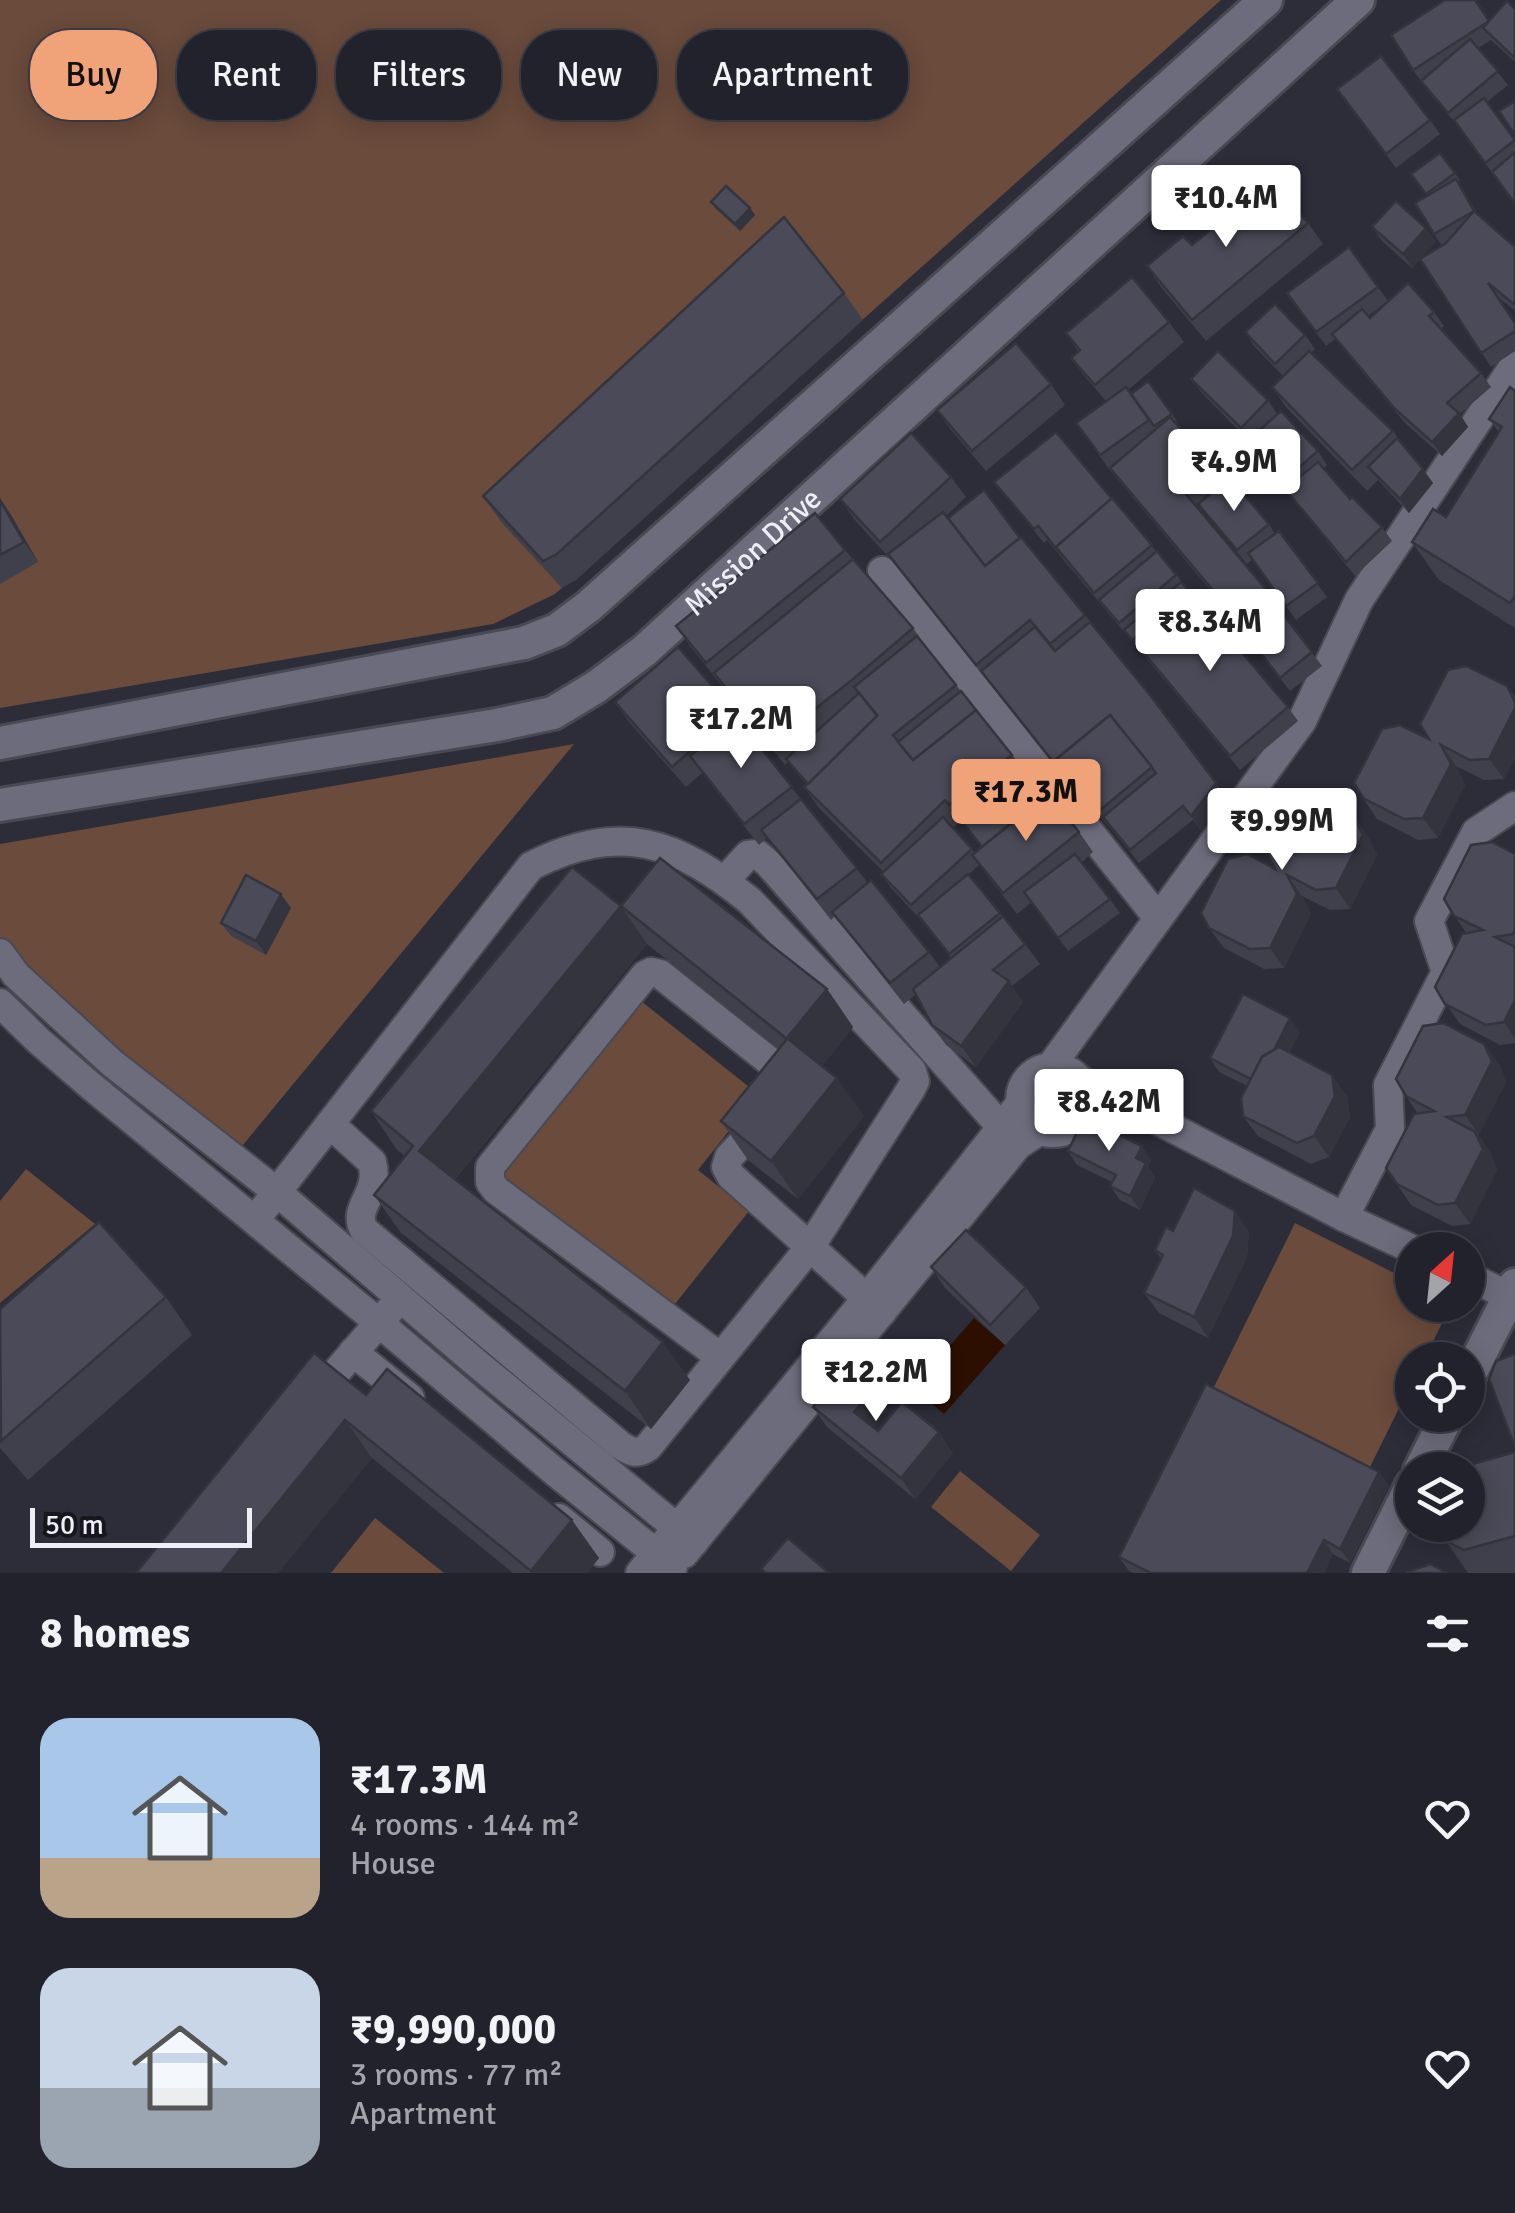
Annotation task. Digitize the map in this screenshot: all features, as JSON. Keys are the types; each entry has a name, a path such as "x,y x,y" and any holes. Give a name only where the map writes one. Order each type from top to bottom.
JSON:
{"street":[{"path":"0,743 524,643 558,630 1266,0"},
{"name":"Mission Drive","path":"0,805 553,713 644,651 1358,0"},
{"path":"1051,1066 1302,721 1359,600 1515,364"},
{"path":"882,571 1158,918"},
{"path":"1344,1217 1390,1129 1388,1085 1446,972 1429,921 1476,832 1515,806"},
{"path":"255,1220 531,866 562,850 596,842 631,841 666,848 725,880 750,901 912,1071 915,1081 810,1247 648,1447 634,1453 364,1230 360,1214 374,1184 372,1162 330,1124"},
{"path":"725,880 748,855 757,854 768,862 1019,1127 1060,1133 1079,1121 1086,1100 1080,1080"},
{"path":"0,953 16,975 114,1064 277,1192 685,1535"},
{"path":"720,1356 496,1190 488,1175 490,1167 644,975 651,972 660,974 789,1080 789,1090 782,1100 729,1157 726,1167 731,1176 874,1305"},
{"path":"0,1003 91,1086 378,1322 545,1490 600,1552"},
{"path":"91,1086 114,1064"},
{"path":"545,1490 659,1567 1019,1127 1020,1093 1030,1075 1040,1069 1051,1066 1072,1072 1080,1080 1395,1241"},
{"path":"1485,1282 1513,1293 1485,1346"},
{"path":"291,1426 401,1298"},
{"path":"475,1362 495,1341"},
{"path":"353,1352 425,1411"},
{"path":"545,1490 576,1446"},
{"path":"1368,1573 1395,1519"}],"shaded area":[{"path":"0,0 1221,0 555,594 493,624 0,708"},
{"path":"574,744 238,1151 42,997 0,948 0,844"},
{"path":"641,1001 758,1094 698,1170 749,1211 667,1314 498,1179"},
{"path":"1052,1078 1068,1084 1074,1100 1068,1116 1052,1122 1036,1116 1030,1100 1036,1084"},
{"path":"26,1169 95,1224 0,1303 0,1201"},
{"path":"1295,1223 1395,1273 1395,1322 1443,1322 1433,1342 1395,1342 1395,1416 1369,1469 1212,1391"},
{"path":"974,1318 1005,1345 944,1414 913,1388"},
{"path":"960,1471 1040,1535 1011,1571 931,1507"},
{"path":"375,1518 444,1573 331,1573"}],"building":[{"path":"1445,0 1475,0 1489,21 1413,70 1391,35"},
{"path":"1507,1 1515,9 1515,58 1483,28"},
{"path":"1470,39 1498,71 1448,113 1421,81"},
{"path":"1381,56 1430,120 1386,154 1337,89"},
{"path":"1484,98 1515,140 1485,163 1454,120"},
{"path":"1515,101 1515,135 1499,111"},
{"path":"1515,152 1515,204 1492,172"},
{"path":"1440,153 1455,173 1426,194 1411,174"},
{"path":"1264,169 1276,184 1242,212 1253,226 1287,198 1308,223 1192,320 1147,266 1183,236 1192,245 1239,206 1231,196"},
{"path":"1456,179 1474,211 1434,234 1415,203"},
{"path":"726,186 750,208 735,224 711,202"},
{"path":"1396,201 1426,228 1403,254 1372,227"},
{"path":"1474,211 1515,247 1515,305 1488,283 1515,323 1515,331 1481,353 1420,259 1446,243"},
{"path":"784,217 844,293 557,554 543,561 483,496"},
{"path":"1349,247 1378,287 1316,332 1287,293"},
{"path":"1132,277 1169,322 1095,385 1071,358 1080,350 1066,333"},
{"path":"1408,283 1434,312 1429,316 1481,373 1447,403 1459,413 1432,442 1395,409 1332,334 1362,309 1370,318"},
{"path":"1275,304 1305,335 1275,364 1245,332"},
{"path":"1016,343 1051,384 972,451 937,410"},
{"path":"1218,351 1268,400 1241,428 1191,379"},
{"path":"1309,351 1393,431 1352,470 1272,387"},
{"path":"1148,381 1172,414 1154,426 1131,394"},
{"path":"1126,387 1149,420 1100,455 1076,423"},
{"path":"1510,387 1515,391 1515,596 1510,603 1412,542 1433,509 1446,517 1502,427 1489,419"},
{"path":"1281,411 1318,451 1288,477 1252,437"},
{"path":"1170,417 1214,466 1187,491 1175,481 1274,599 1243,626 1110,468"},
{"path":"1056,432 1112,499 1056,547 1060,553 994,482"},
{"path":"911,433 951,477 880,542 840,499"},
{"path":"1397,438 1423,469 1400,499 1368,467"},
{"path":"1318,462 1350,499 1382,527 1346,562 1285,489"},
{"path":"1230,478 1269,524 1237,550 1198,504"},
{"path":"984,490 1020,538 985,566 948,518"},
{"path":"1112,498 1152,545 1094,593 1056,547"},
{"path":"0,500 24,542 0,555"},
{"path":"943,512 985,566 1021,537 1085,615 1050,644 1030,620 976,665 888,554"},
{"path":"815,513 845,550 706,663 676,626"},
{"path":"1279,531 1318,583 1286,606 1248,553"},
{"path":"1157,551 1176,575 1119,623 1099,600"},
{"path":"853,559 913,628 770,744 714,673"},
{"path":"1181,582 1190,592 1133,640 1138,647 1124,630"},
{"path":"1190,591 1288,707 1230,756 1133,640"},
{"path":"1280,610 1312,652 1280,678 1247,635"},
{"path":"1090,622 1216,783 1191,816 1183,806 1130,850 1103,817 1156,773 1110,715 1054,761 1058,768 981,671 1035,627 1055,651"},
{"path":"917,636 956,685 893,735 913,760 976,710 1012,755 949,805 945,800 881,863 804,787 877,715 854,687"},
{"path":"678,647 735,712 672,767 615,702"},
{"path":"1466,666 1507,686 1515,702 1489,759 1470,760 1441,745 1451,764 1423,818 1404,819 1363,798 1354,783 1382,729 1400,725 1429,739 1420,724 1448,670"},
{"path":"961,691 976,710 913,760 898,742"},
{"path":"859,693 877,716 808,784 786,759"},
{"path":"1110,715 1152,767 1099,811 1054,761"},
{"path":"738,719 792,787 744,824 690,756"},
{"path":"1016,761 1045,796 982,847 954,811"},
{"path":"1048,794 1079,832 1003,893 972,855"},
{"path":"1313,795 1354,816 1363,835 1336,888 1316,890 1287,875 1297,894 1270,948 1250,949 1209,928 1201,913 1228,859 1247,854 1275,869 1267,853 1294,800"},
{"path":"801,799 857,868 817,899 761,830"},
{"path":"943,817 972,849 911,905 881,874"},
{"path":"1492,842 1515,854 1515,930 1513,934 1495,937 1515,947 1515,1000 1504,1022 1486,1025 1445,1004 1435,987 1462,934 1483,930 1454,916 1444,899 1471,845"},
{"path":"1075,854 1110,899 1058,938 1024,892"},
{"path":"660,858 827,989 787,1038 837,1078 771,1161 721,1121 787,1039 621,906"},
{"path":"572,867 621,906 419,1151 663,1342 625,1391 374,1195 413,1146 371,1111"},
{"path":"968,874 1000,913 949,954 918,915"},
{"path":"246,875 281,894 256,941 221,923"},
{"path":"871,880 929,952 890,983 832,912"},
{"path":"1003,916 1025,944 993,970 1009,981 961,1046 932,1025 913,989"},
{"path":"1243,994 1290,1018 1274,1050 1262,1057 1251,1079 1210,1058"},
{"path":"1443,1023 1484,1044 1492,1061 1465,1115 1447,1117 1475,1132 1483,1149 1455,1203 1438,1205 1397,1184 1386,1168 1414,1114 1434,1111 1406,1096 1396,1079 1423,1026"},
{"path":"1279,1047 1332,1075 1335,1096 1314,1136 1297,1143 1243,1116 1241,1098 1262,1057"},
{"path":"1084,1118 1142,1146 1136,1158 1146,1163 1130,1196 1110,1186 1116,1175 1068,1151"},
{"path":"1194,1188 1235,1211 1233,1236 1194,1317 1144,1293 1163,1255 1155,1250 1166,1227 1173,1231"},
{"path":"99,1222 166,1297 1,1441 0,1309"},
{"path":"966,1230 1026,1287 990,1325 931,1267"},
{"path":"314,1353 366,1395 387,1369 572,1520 531,1571 345,1420 221,1573 136,1573"},
{"path":"1515,1354 1515,1447 1489,1379 1496,1361"},
{"path":"846,1366 873,1388 854,1412 878,1431 902,1402 939,1432 901,1478 813,1407"},
{"path":"1206,1384 1379,1472 1340,1549 1324,1540 1307,1573 1151,1573 1119,1557"},
{"path":"1515,1452 1515,1536 1464,1550 1448,1542 1485,1542 1485,1461"},
{"path":"788,1538 829,1573 766,1573 761,1569"},
{"path":"1430,1564 1447,1573 1405,1573"}]}
